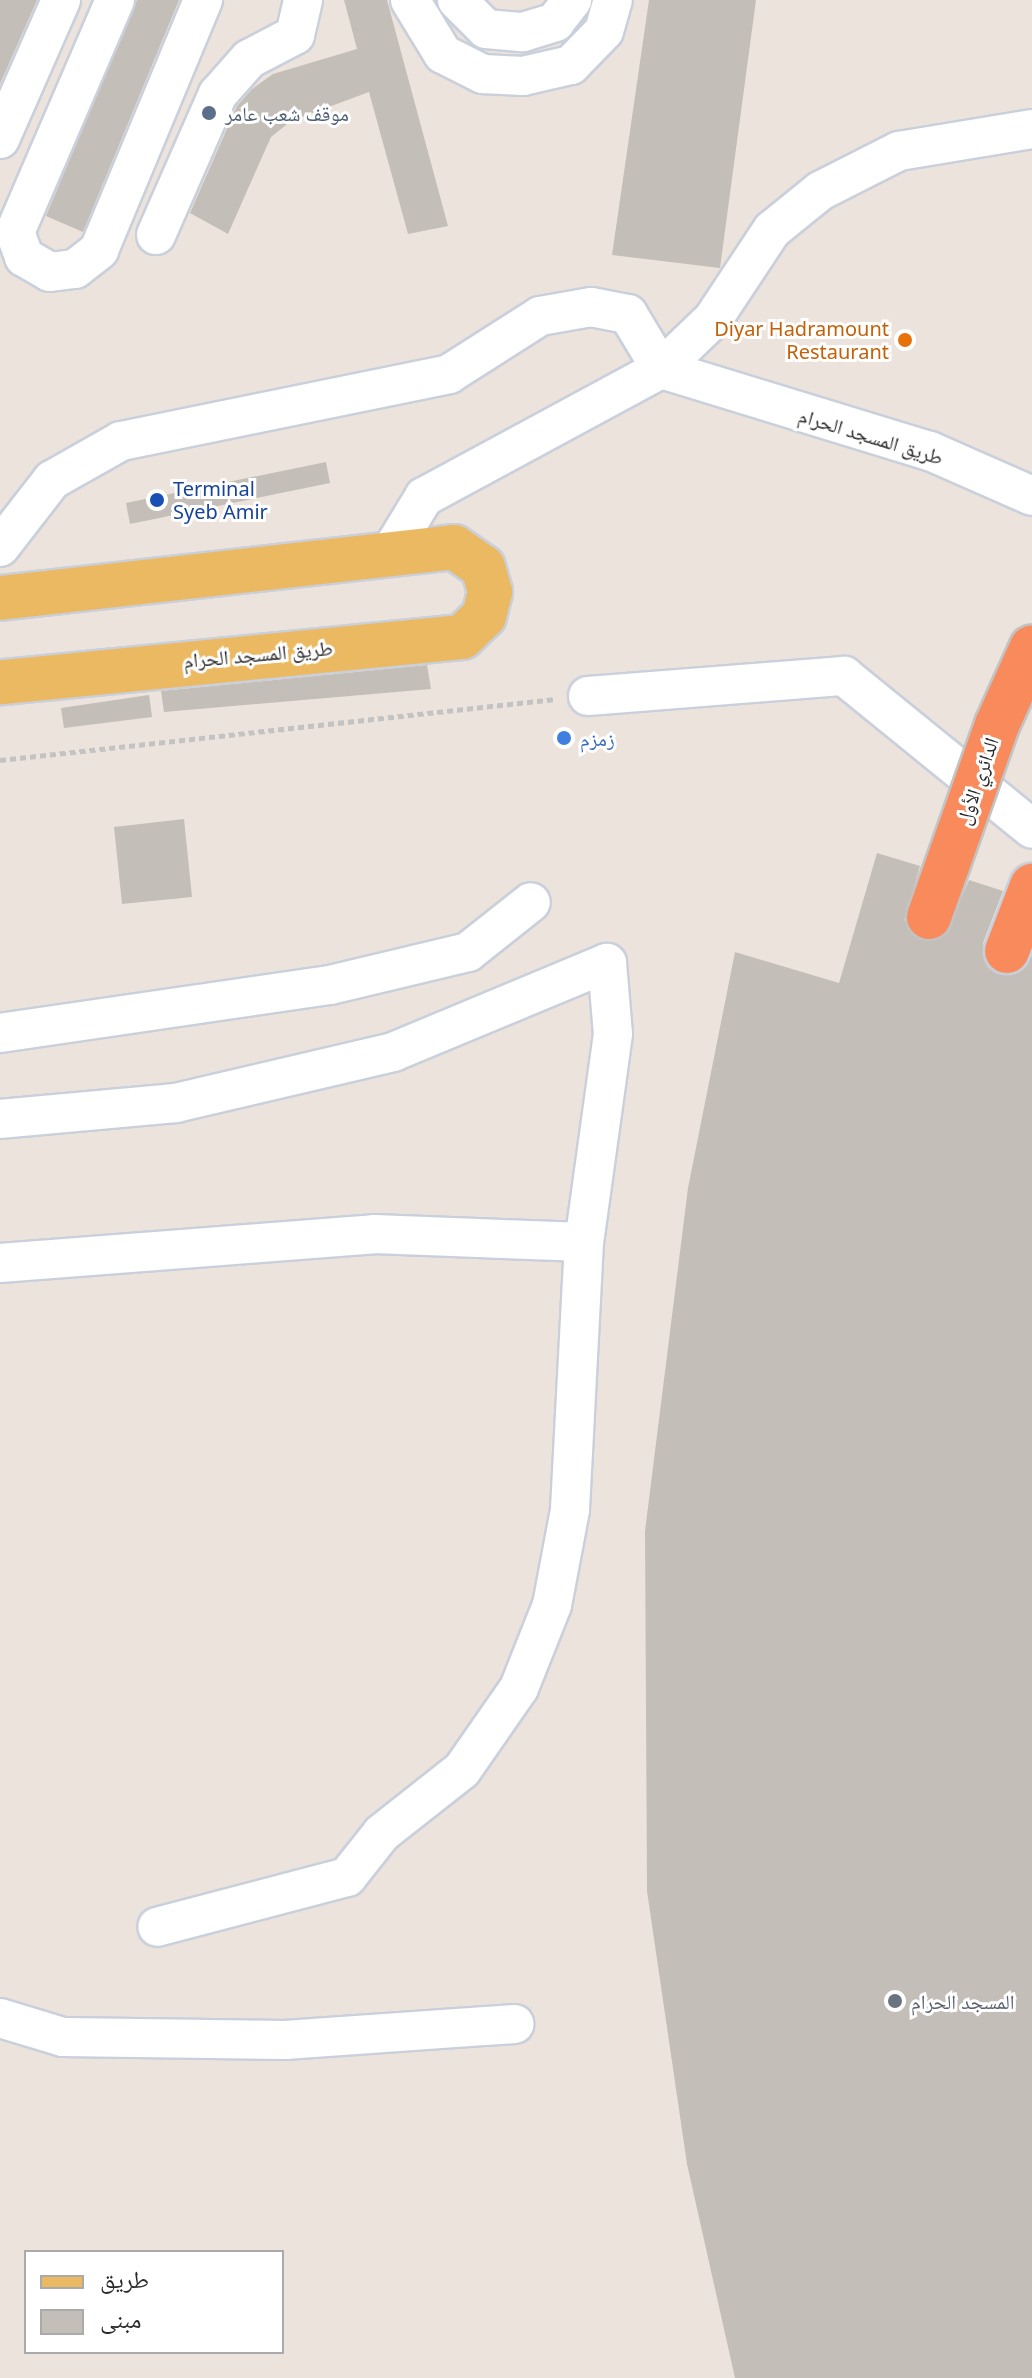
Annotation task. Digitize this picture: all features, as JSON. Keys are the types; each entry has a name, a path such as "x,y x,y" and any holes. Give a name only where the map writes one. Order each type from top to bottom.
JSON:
{"highway":[{"name":"الدائري الأول","path":"929,917 1032,647"},
{"path":"1007,951 1032,886"}],"main road":[{"name":"طريق المسجد الحرام","path":"0,682 462,637 484,616 490,592 483,567 454,547 393,548"},
{"path":"0,598 393,548"}],"street":[{"path":"0,139 61,0"},
{"path":"115,0 15,232 24,257 50,272 75,269 99,250 203,0"},
{"path":"156,235 218,94 249,59 295,35 303,0"},
{"path":"410,0 443,54 483,74 523,76 571,65 604,31 613,0"},
{"path":"457,0 486,29 523,32 555,22 572,0"},
{"path":"393,548 424,497 661,369 713,319 772,230 820,191 899,151 1032,129"},
{"path":"0,547 52,480 121,441 449,374 540,316 591,307 628,314 661,369"},
{"name":"طريق المسجد الحرام","path":"661,369 930,451 1032,496"},
{"path":"588,696 844,676 1032,829"},
{"path":"0,1033 330,985 468,952 531,902"},
{"path":"0,1119 176,1103 393,1052 607,963 613,1034 584,1242 570,1510 552,1605 519,1688 462,1770 382,1833 347,1877 157,1927"},
{"path":"0,1263 374,1234 584,1242"},
{"path":"0,2018 63,2037 174,2039 285,2040 514,2024"}],"path":[{"path":"0,760 588,696"}],"building":[{"path":"0,0 37,0 0,84"},
{"path":"137,0 179,0 83,232 46,216"},
{"path":"344,0 387,0 448,226 408,234 369,92 291,121 271,137 228,234 190,213 237,106 252,89 273,74 357,49"},
{"path":"649,0 756,0 720,268 612,255"},
{"path":"326,462 330,483 130,524 126,503"},
{"path":"427,665 431,689 164,712 161,691"},
{"path":"149,695 152,717 64,728 61,708"},
{"path":"184,819 192,897 122,904 114,827"},
{"path":"877,853 920,866 904,921 920,940 946,935 969,880 1003,891 983,943 988,967 1012,975 1032,956 1032,2378 735,2378 687,2164 647,1891 645,1531 688,1188 735,952 839,983"}],"tunnel":[{"path":"880,2378 824,1848 826,1528 872,1130 901,1000 929,917"},
{"path":"961,2378 901,1836 900,1567 930,1273 1007,951"}],"place":[{"name":"موقف شعب عامر","path":"209,113"},
{"name":"Diyar Hadramount Restaurant","path":"905,340"},
{"name":"Terminal Syeb Amir","path":"157,500"},
{"name":"زمزم","path":"564,738"},
{"name":"المسجد الحرام","path":"895,2001"}]}
